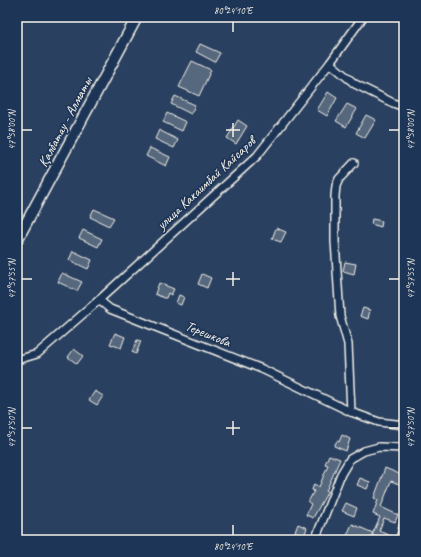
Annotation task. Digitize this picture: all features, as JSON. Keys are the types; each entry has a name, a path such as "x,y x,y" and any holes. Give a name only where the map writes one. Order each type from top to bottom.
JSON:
{"highway":[{"name":"Қалбатау - Алматы","path":"17,240 137,17"}],"street":[{"name":"улица Какаимбай Кайсаров","path":"99,300 257,156 330,63 363,17"},
{"path":"330,63 355,84 392,103 404,107"},
{"path":"351,412 348,344 340,316 335,241 335,211 336,186 339,179 354,163"},
{"path":"17,360 37,354 99,300"},
{"name":"Терешкова","path":"99,300 110,309 262,369 351,412 379,422 404,425"},
{"path":"315,540 341,474 350,459 364,451 379,447 404,448"},
{"path":"400,540 404,524"}],"building":[{"path":"200,44 220,53 215,62 196,52"},
{"path":"192,61 211,70 199,96 179,87"},
{"path":"328,92 337,98 327,116 317,110"},
{"path":"175,96 195,105 191,114 171,104"},
{"path":"347,104 357,109 346,127 336,121"},
{"path":"167,113 186,122 182,131 163,122"},
{"path":"366,115 376,120 365,138 356,133"},
{"path":"238,120 247,126 236,144 227,138"},
{"path":"159,130 178,140 174,148 155,139"},
{"path":"150,148 170,157 166,166 146,156"},
{"path":"94,209 114,218 109,226 90,217"},
{"path":"372,219 382,221 381,227 371,224"},
{"path":"276,228 286,232 281,242 272,239"},
{"path":"83,230 102,239 98,247 79,238"},
{"path":"73,251 92,260 88,269 69,260"},
{"path":"345,262 356,264 354,274 343,271"},
{"path":"62,273 82,282 77,291 58,282"},
{"path":"202,274 211,278 207,288 198,284"},
{"path":"159,283 174,289 171,295 168,293 166,298 164,298 155,294"},
{"path":"179,295 184,297 181,305 176,303"},
{"path":"363,308 370,310 368,319 360,316"},
{"path":"115,333 125,337 121,348 110,344"},
{"path":"137,340 141,341 136,354 132,352"},
{"path":"74,349 83,356 77,364 68,357"},
{"path":"95,391 103,396 97,405 89,400"},
{"path":"342,435 350,439 346,451 334,446 337,441 339,442"},
{"path":"329,455 340,459 326,491 328,491 313,518 306,515 311,504 308,502 314,491 312,490 314,484 319,487 328,465 325,464"},
{"path":"385,468 404,476 404,486 391,481 381,507 398,515 395,522 384,518 379,531 391,536 389,540 384,540 372,535 380,517 373,514 378,500 374,498"},
{"path":"360,478 370,482 367,489 357,485"},
{"path":"346,503 357,508 354,516 342,511"},
{"path":"298,524 307,528 304,536 295,532"},
{"path":"352,524 373,533 369,540 345,540"}]}
